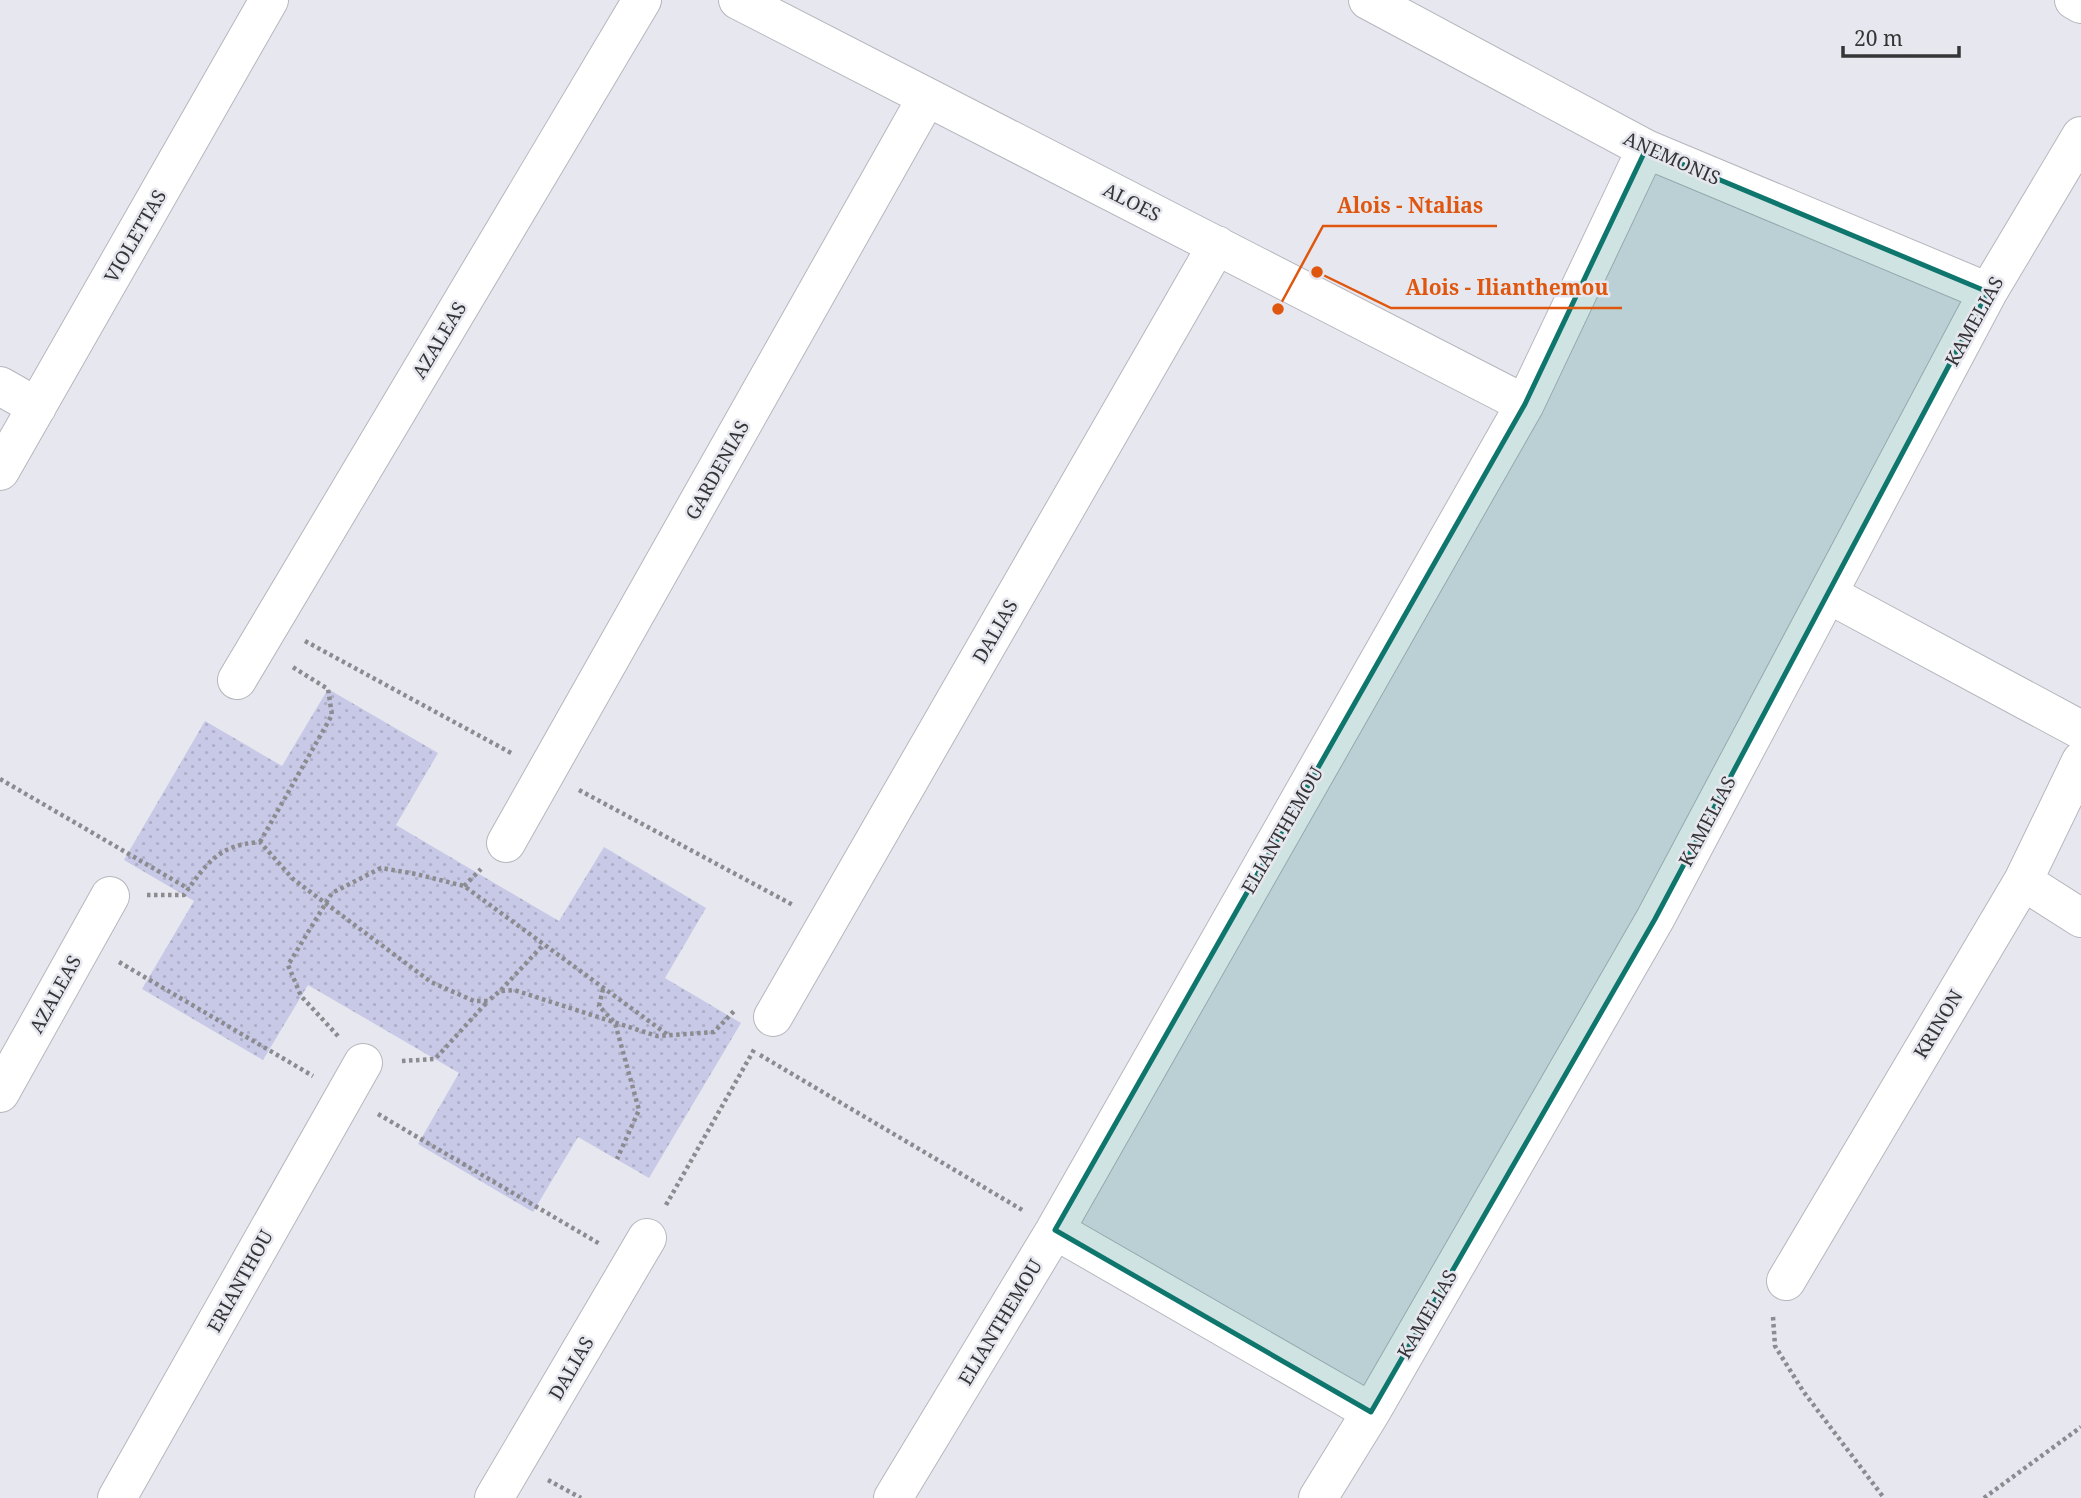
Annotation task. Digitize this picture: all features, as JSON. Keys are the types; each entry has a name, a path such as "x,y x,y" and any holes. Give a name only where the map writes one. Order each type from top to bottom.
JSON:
{"street":[{"name":"VIOLETTAS","path":"0,471 269,0"},
{"name":"AZALEAS","path":"237,680 642,0"},
{"name":"ALOES","path":"738,0 1525,404"},
{"name":"ANEMONIS","path":"1367,0 1646,149 1988,292"},
{"path":"2074,0 2081,4"},
{"name":"GARDENIAS","path":"506,843 927,97"},
{"name":"KAMELIAS","path":"1318,1498 1371,1412 1655,919 1988,292 2081,136"},
{"name":"ELIANTHEMOU","path":"893,1498 1055,1230 1525,404 1646,149"},
{"name":"DALIAS","path":"770,1022 1217,245"},
{"path":"0,386 37,407"},
{"path":"1828,594 2081,730"},
{"name":"KRINON","path":"1786,1281 2022,881 2081,761"},
{"path":"2022,881 2081,918"},
{"name":"AZALEAS","path":"0,1093 110,896"},
{"name":"ERIANTHOU","path":"117,1498 363,1063"},
{"path":"1055,1230 1371,1412"},
{"name":"DALIAS","path":"494,1498 647,1238"}],"path":[{"path":"257,645 328,689 332,715 260,842"},
{"path":"0,779 188,888"},
{"path":"110,896 184,895 209,860 225,850 260,842"},
{"path":"260,842 293,880 431,982 474,1001 488,1001"},
{"path":"543,945 435,1059 363,1063 301,996 288,965 332,893 381,869 416,874 464,886 669,1036"},
{"path":"603,989 598,1006 615,1023 639,1110 617,1159"},
{"path":"500,991 514,990 657,1036 714,1032 737,1007 770,1022 647,1238"},
{"path":"753,1051 1055,1230"},
{"path":"1786,1281 1773,1313 1775,1346 1803,1391 1884,1498"},
{"path":"1984,1498 2081,1427"}],"highlighted area":[{"path":"1646,149 1988,292 1655,919 1371,1412 1055,1230 1525,404"}],"shaded area":[{"path":"328,689 438,753 396,825 559,921 604,847 706,908 665,978 741,1023 649,1178 578,1137 533,1212 418,1144 459,1073 308,985 263,1060 142,989 194,901 124,860 205,721 282,766"}],"place":[{"name":"Alois - Ilianthemou","path":"1317,272"},
{"name":"Alois - Ntalias","path":"1278,309"}]}
